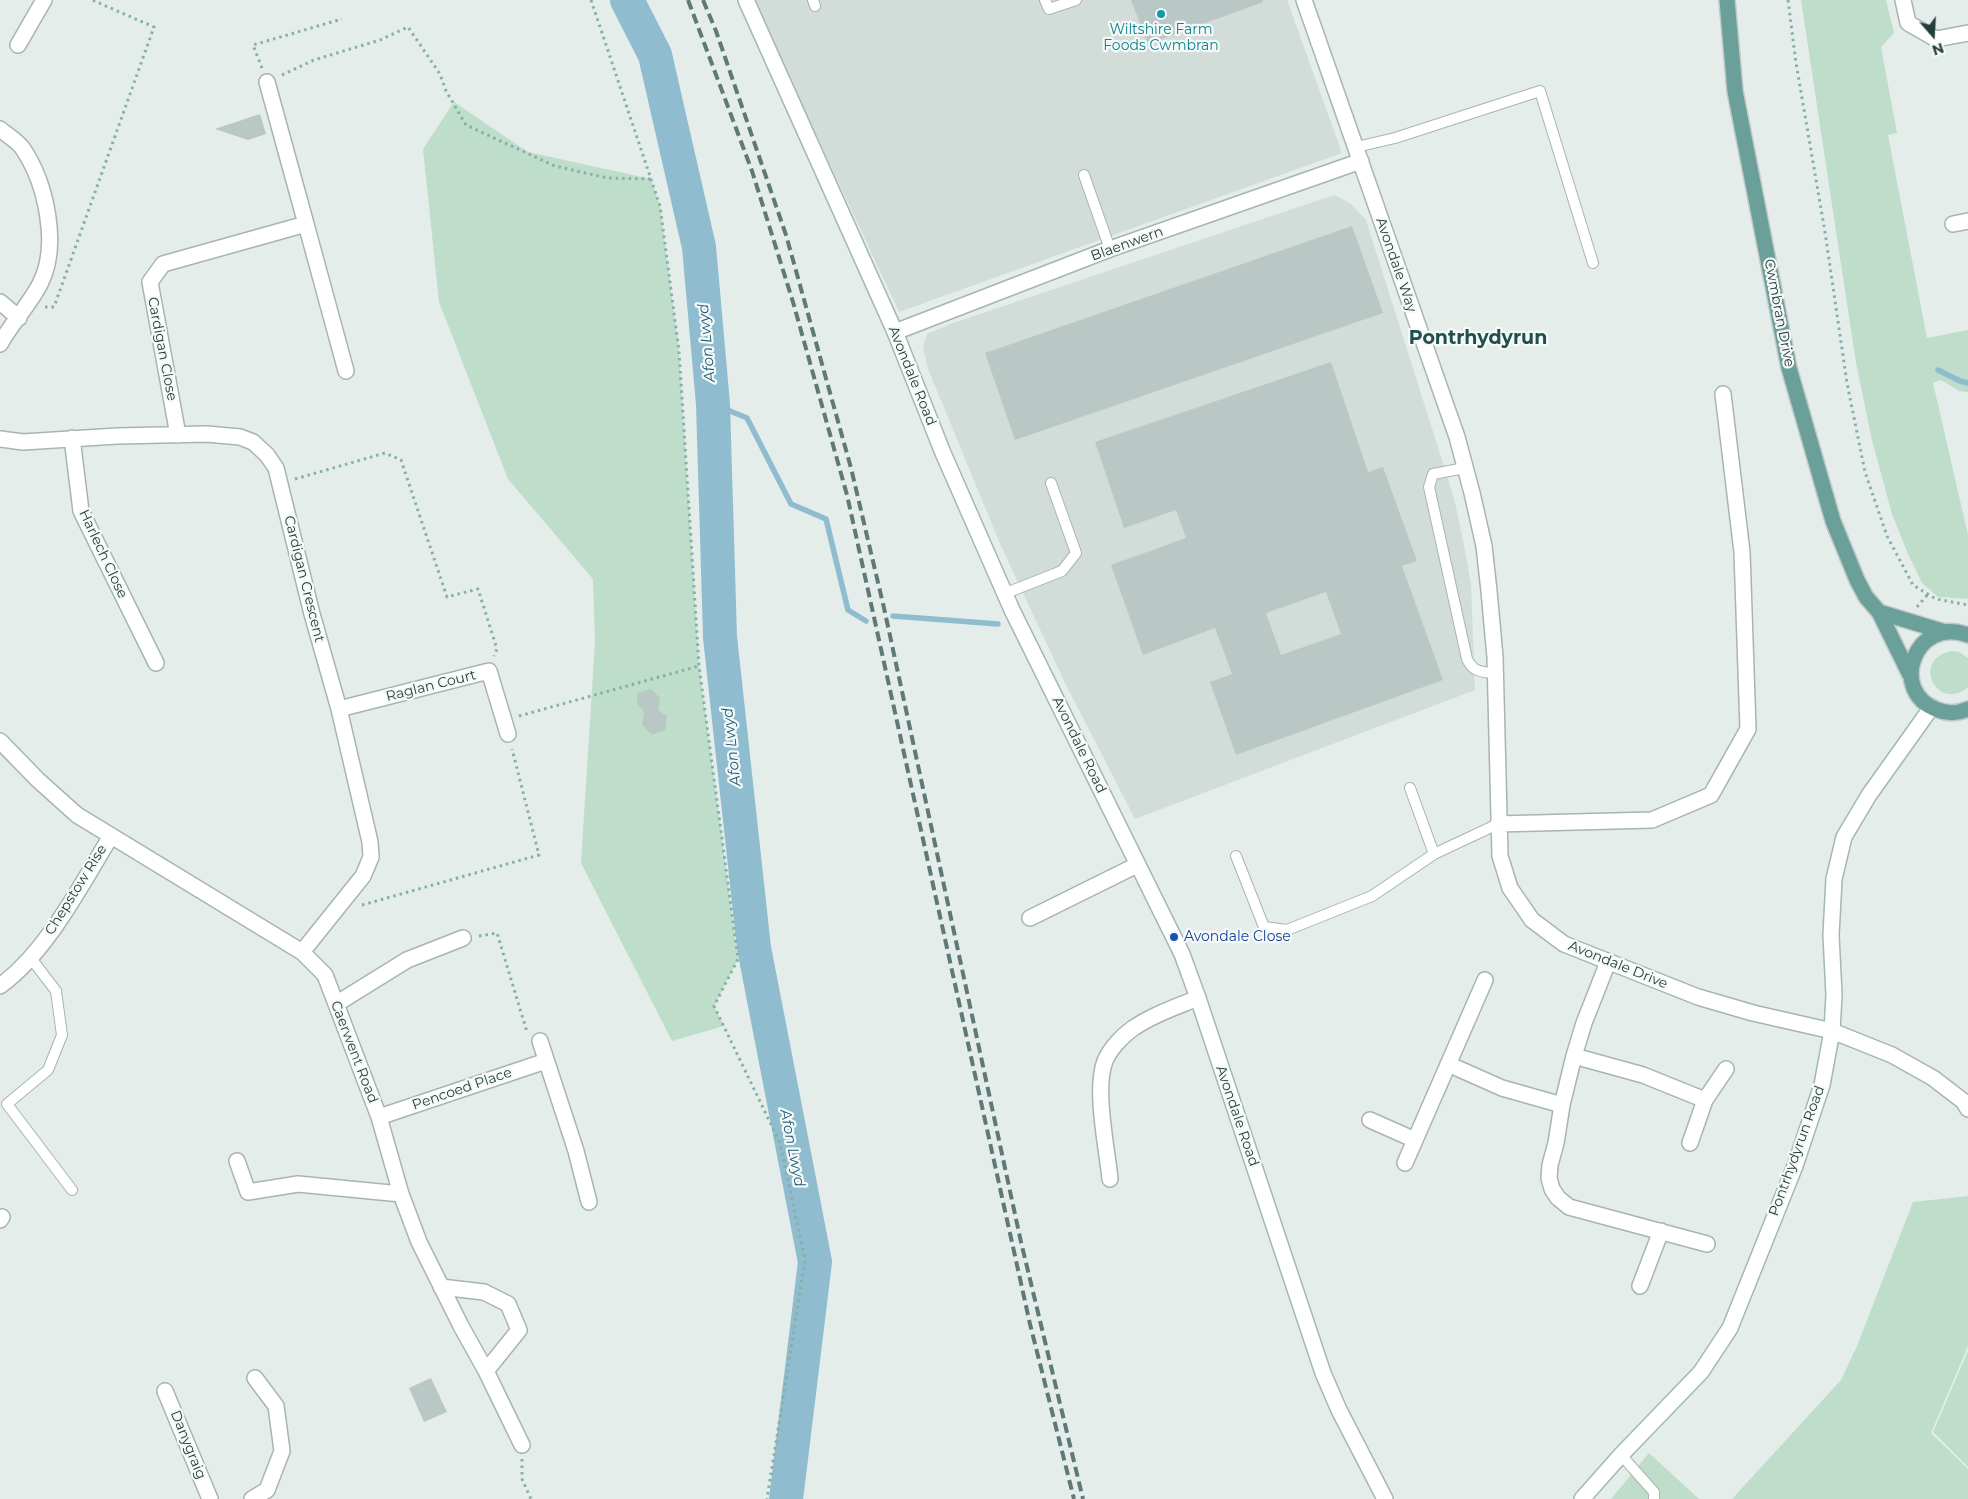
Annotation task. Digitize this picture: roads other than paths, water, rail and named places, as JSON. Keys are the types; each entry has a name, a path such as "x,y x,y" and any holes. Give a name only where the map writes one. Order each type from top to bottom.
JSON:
{"main road":[{"name":"Cwmbran Drive","path":"1727,0 1734,91 1789,368 1833,521 1857,580 1866,597 1879,612 1910,675 1914,688 1921,699 1932,708"},
{"path":"1879,612 1944,632"},
{"path":"1910,675 1912,660 1919,647 1930,637 1944,632 1956,631 1968,635"},
{"path":"1932,708 1943,712 1964,713"}],"street":[{"path":"18,45 44,0"},
{"name":"Avondale Road","path":"746,0 896,332 943,453 1006,593 1137,865 1174,937 1198,998 1323,1373 1339,1410 1385,1499"},
{"name":"Avondale Way","path":"1304,0 1457,437 1484,546 1489,591"},
{"path":"1903,0 1908,23 1936,39 1968,32"},
{"path":"267,82 346,371"},
{"path":"0,129 22,147 33,166 41,188 50,229 48,260 41,282 23,312 0,344"},
{"name":"Blaenwern","path":"896,332 1358,154"},
{"path":"1953,224 1968,221"},
{"name":"Cardigan Close","path":"178,435 150,282 163,264 306,224"},
{"path":"0,302 23,312"},
{"path":"1498,824 1652,820 1712,795 1748,730 1742,552 1723,394"},
{"name":"Cardigan Crescent","path":"0,439 23,442 72,438 207,434 253,442 267,455 276,468 312,614 339,709 368,829 371,857 362,876 302,952"},
{"name":"Harlech Close","path":"72,438 80,511 156,662"},
{"name":"Avondale Drive","path":"1489,591 1496,674 1500,856 1510,888 1532,920 1564,944 1698,997 1753,1013 1832,1032 1892,1055 1933,1078 1963,1101 1968,1109"},
{"name":"Raglan Court","path":"339,709 489,671 506,727"},
{"name":"Pontrhydyrun Road","path":"1582,1499 1700,1372 1730,1328 1795,1166 1822,1085 1832,1032 1834,995 1831,935 1834,879 1844,837 1869,795 1932,708"},
{"name":"Caerwent Road","path":"0,741 38,780 77,815 302,952 325,975 379,1117 401,1194 419,1242 522,1445"},
{"name":"Chepstow Rise","path":"0,986 12,978 53,931 111,836"},
{"path":"1030,918 1137,865"},
{"path":"336,1004 407,960 463,938"},
{"path":"1608,962 1584,1023 1574,1056 1549,1172 1552,1189 1558,1198 1569,1207 1708,1244"},
{"path":"1405,1163 1485,980"},
{"path":"1110,1179 1100,1091 1105,1061 1117,1043 1131,1030 1150,1019 1198,998"},
{"path":"540,1041 576,1151 589,1202"},
{"path":"1574,1056 1643,1075 1705,1100"},
{"name":"Pencoed Place","path":"379,1117 546,1060"},
{"path":"1448,1064 1502,1088 1562,1105"},
{"path":"1690,1143 1705,1100 1726,1069"},
{"path":"1370,1120 1415,1140"},
{"path":"237,1161 248,1192 298,1184 401,1194"},
{"path":"1640,1286 1661,1231"},
{"path":"441,1287 484,1292 508,1304 519,1330 486,1371"},
{"path":"252,1499 267,1490 282,1451 276,1406 255,1378"},
{"name":"Danygraig","path":"165,1391 210,1499"}],"lane":[{"path":"1045,0 1049,9 1076,0"},
{"path":"1358,154 1395,138 1540,92 1593,263"},
{"path":"1084,175 1110,249"},
{"path":"1465,468 1433,474 1429,487 1467,659 1471,667 1476,671 1496,674"},
{"path":"1006,593 1062,571 1076,553 1051,483"},
{"path":"1410,788 1434,854"},
{"path":"1236,856 1264,926 1287,930 1372,896 1434,854 1498,824"},
{"path":"30,957 56,991 62,1035 48,1070 7,1104 72,1190"},
{"path":"1621,1455 1654,1492 1654,1499"}],"waterway":[{"name":"Afon Lwyd","path":"627,0 655,55 699,247 713,404 720,637 754,948 815,1262 786,1499"},
{"path":"1938,370 1968,383"},
{"path":"713,404 747,418 791,504 826,519 848,610 866,621"},
{"path":"893,616 998,624"}],"railway":[{"path":"688,0 752,171 793,302 847,495 1030,1324 1074,1499"},
{"path":"703,0 716,31 786,235 851,468 884,608 1021,1242 1083,1499"}],"place":[{"name":"Wiltshire Farm Foods Cwmbran","path":"1161,14"},
{"name":"Avondale Close","path":"1174,937"}],"district":[{"name":"Pontrhydyrun","path":"1478,338"}]}
